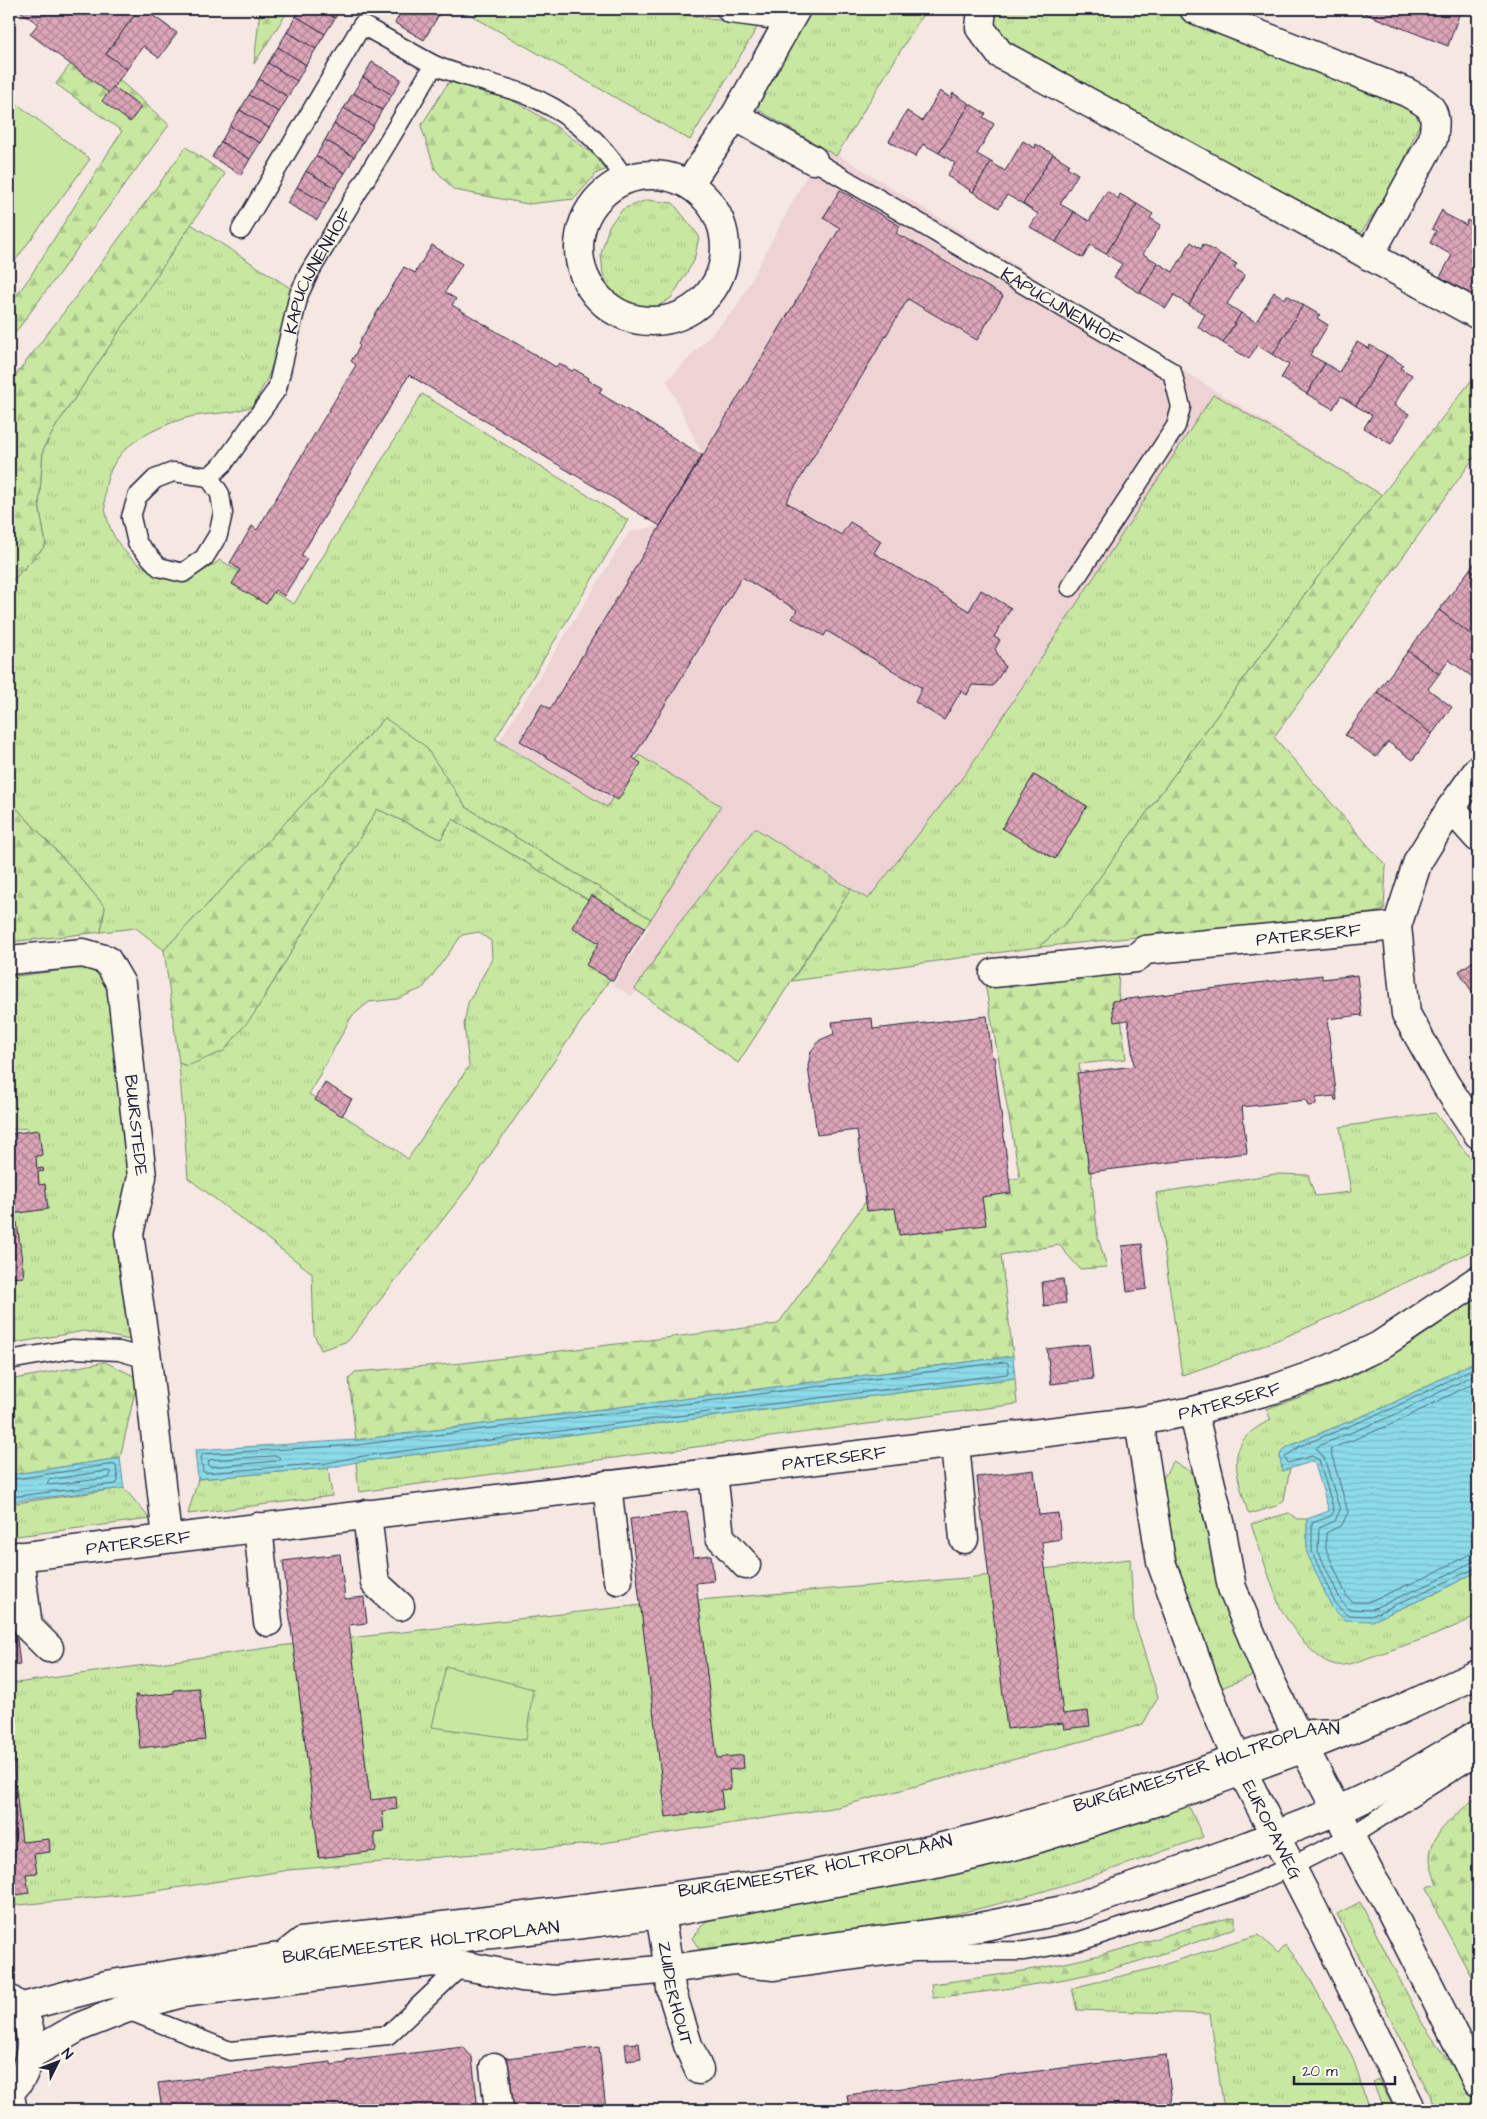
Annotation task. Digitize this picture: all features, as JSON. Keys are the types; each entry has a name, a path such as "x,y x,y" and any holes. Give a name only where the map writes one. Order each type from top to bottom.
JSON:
{"street":[{"path":"689,184 735,116 793,13 731,9"},
{"path":"982,9 980,28 1000,54 1478,315"},
{"path":"1194,9 1406,92 1429,104 1436,120 1433,139 1369,256"},
{"name":"KAPUCIJNENHOF","path":"735,116 813,160"},
{"path":"643,175 667,176 689,184 708,200 720,221 725,245 722,270 711,292 693,308 670,318 646,321 622,315 602,301 587,281 580,259 580,235 587,213 601,194 621,181 643,175"},
{"path":"1478,770 1418,862 1397,926 1406,1014 1446,1085 1478,1134"},
{"path":"1452,808 1478,838"},
{"name":"PATERSERF","path":"994,973 1136,958 1145,950 1397,926"},
{"name":"BUURSTEDE","path":"9,960 83,953 107,960 122,984 142,1177 129,1234 147,1360 167,1538"},
{"name":"PATERSERF","path":"49,1648 28,1627 14,1557 955,1444 1139,1421 1193,1411 1274,1389 1330,1370 1379,1346 1478,1280"},
{"path":"1193,1411 1221,1526 1232,1588 1272,1684 1478,2083"},
{"name":"EUROPAWEG","path":"1139,1421 1161,1562 1206,1687 1238,1763 1273,1835 1313,1909 1412,2110"},
{"path":"955,1444 964,1539"},
{"path":"713,1473 720,1538 746,1565"},
{"path":"607,1486 618,1580"},
{"path":"367,1514 375,1583 400,1606"},
{"path":"258,1527 268,1622"},
{"name":"BURGEMEESTER HOLTROPLAAN","path":"14,2003 106,1985 273,1958 660,1914 931,1864 1017,1845 1165,1799 1238,1763 1300,1740 1351,1729 1478,1674"},
{"name":"BURGEMEESTER HOLTROPLAAN","path":"30,2055 79,2027 125,2009 182,1993 433,1962 466,1966 522,1977 555,1980 669,1969 980,1927 1073,1908 1229,1853 1338,1811 1398,1782 1478,1734"},
{"name":"ZUIDERHOUT","path":"660,1914 671,1989 688,2045 699,2070"},
{"path":"13,2110 9,2092 21,2079 32,2046 30,2030 14,2003"},
{"path":"494,2067 499,2110"}],"lane":[{"path":"241,230 362,24 434,65 451,72 522,93 574,120 595,138 626,180"},
{"name":"KAPUCIJNENHOF","path":"209,477 224,463 277,389 299,294 308,272 434,65"},
{"name":"KAPUCIJNENHOF","path":"813,160 1172,372 1181,407 1176,426 1070,587"},
{"path":"173,472 209,477 220,494 223,513 218,535 204,558 183,573 160,567 137,543 131,517 137,497 155,479 173,472"},
{"path":"9,1360 72,1349 118,1351 147,1360"},
{"name":"BURGEMEESTER HOLTROPLAAN","path":"704,1964 773,1970 914,1952 1024,1950 1080,1941 1244,1888 1290,1867 1351,1836 1478,1754"},
{"name":"BURGEMEESTER HOLTROPLAAN","path":"273,1958 300,1937 478,1917 768,1879 934,1844 1008,1826 1160,1781 1238,1763"},
{"name":"BURGEMEESTER HOLTROPLAAN","path":"125,2009 230,2051 388,2035 455,1972 466,1966"}],"shaded area":[{"path":"823,145 1382,495 1047,944 965,927 667,969 631,996 613,985 650,926 457,809 629,532 658,526 701,452 667,381 736,308"}],"green space":[{"path":"260,9 289,9 254,64"},
{"path":"460,9 645,9 758,26 690,140"},
{"path":"812,9 926,9 836,156 752,106"},
{"path":"997,9 1169,9 1411,106 1420,123 1395,182 1359,236 1002,38 993,23"},
{"path":"83,47 169,125 9,341 9,305 28,280 122,131 56,84"},
{"path":"458,82 498,94 519,104 558,128 610,168 597,173 574,199 528,204 454,190 435,169 421,126 448,83"},
{"path":"9,98 90,159 9,269"},
{"path":"186,147 225,174 56,426 43,450 39,505 46,545 9,584 9,384"},
{"path":"647,200 673,203 699,236 694,261 671,298 658,306 642,309 619,297 607,287 601,254 609,226 623,209"},
{"path":"191,224 301,295 280,341 268,377 253,406 231,412 202,415 172,422 134,442 118,457 109,475 105,494 106,514 112,533 123,550 138,563 157,573 177,578 190,577 206,570 220,560 294,604 422,394 628,520 495,739 607,807 639,755 721,806 651,919 466,807 449,784 385,718 164,950 136,928 101,932 105,907 74,870 9,800 9,584 46,545 39,505 43,450 56,426"},
{"path":"1478,372 1478,452 1274,737 1386,866 1384,910 1372,913 1039,947 1069,920 1310,587"},
{"path":"1213,395 1382,495 1310,587 1069,920 1039,947 792,981 851,889 868,899 966,773"},
{"path":"385,718 425,746 466,807 651,919 642,932 453,819 441,839 377,809 254,1014 224,1051 187,1066 179,1063 164,950"},
{"path":"9,800 74,870 105,907 101,932 9,942"},
{"path":"377,809 441,839 453,819 642,932 469,1186 348,1341 321,1350 314,1334 312,1273 188,1178 179,1063 187,1066 254,1014","holes":["478,932 491,941 492,959 468,1003 464,1024 469,1066 408,1159 384,1141 309,1094 352,1016 369,1002 397,999 423,988 462,935"]},
{"path":"755,828 851,889 738,1063 635,989 676,927"},
{"path":"104,965 129,1176 136,1341 84,1331 9,1344 9,1214 39,1210 27,1128 9,1130 9,977"},
{"path":"1119,970 1118,991 1126,1059 1079,1064 1098,1238 1107,1267 1080,1269 1059,1245 1001,1255 1013,1356 356,1440 349,1379 355,1372 463,1363 778,1324 866,1201 1020,1178 985,984"},
{"path":"1435,1113 1478,1168 1478,1248 1369,1300 1258,1348 1182,1375 1156,1193 1275,1174 1308,1175 1315,1196 1351,1192 1340,1127"},
{"path":"1478,1297 1478,1360 1387,1406 1289,1446 1282,1451 1280,1456 1283,1470 1290,1468 1284,1500 1276,1506 1248,1513 1237,1471 1237,1459 1239,1448 1245,1438 1255,1429 1271,1420 1266,1409 1363,1371 1415,1341"},
{"path":"105,1362 138,1378 120,1458 9,1475 9,1380"},
{"path":"1015,1378 1017,1404 359,1492 356,1462"},
{"path":"1173,1462 1192,1472 1215,1564 1256,1674 1216,1690 1181,1580 1171,1535 1163,1478"},
{"path":"328,1468 332,1496 188,1514 198,1479"},
{"path":"124,1488 150,1519 9,1537 9,1504"},
{"path":"1289,1513 1297,1519 1307,1519 1307,1553 1372,1621 1436,1593 1478,1571 1478,1616 1435,1635 1356,1662 1339,1665 1325,1661 1309,1648 1279,1605 1251,1524"},
{"path":"1130,1559 1134,1620 1158,1697 1143,1724 1127,1729 838,1807 603,1843 289,1870 150,1892 9,1906 9,1684 288,1645 650,1604 966,1578"},
{"path":"446,1666 533,1689 526,1740 432,1727"},
{"path":"1478,1795 1478,1989 1437,1913 1427,1887 1437,1884 1431,1868 1430,1858 1431,1848 1435,1839 1448,1823"},
{"path":"1186,1800 1203,1837 1109,1870 1015,1899 919,1921 825,1935 699,1949 692,1938 705,1922 731,1912"},
{"path":"1360,1902 1422,2023 1478,2103 1478,2110 1435,2110 1430,2095 1337,1914"},
{"path":"1235,1917 1235,1928 1175,1950 1115,1968 1024,1986 933,1998 931,1984 1075,1961 1122,1949 1206,1923"},
{"path":"1259,1935 1278,1953 1285,1945 1303,1966 1353,2058 1369,2110 1224,2110 1210,2014 1077,2010 1072,1988 1154,1968"},
{"path":"1378,2079 1395,2110 1383,2110 1373,2082"}],"water":[{"path":"1013,1356 1015,1378 357,1462 328,1468 198,1479 195,1450 356,1440"},
{"path":"1478,1360 1478,1571 1436,1593 1372,1621 1345,1620 1332,1608 1307,1553 1307,1519 1329,1511 1314,1461 1282,1471 1280,1456 1282,1451 1289,1446 1387,1406"},
{"path":"120,1458 124,1488 9,1502 9,1475"}],"building":[{"path":"17,9 139,9 106,54 127,69 109,93 30,34 38,24"},
{"path":"139,9 144,9 177,33 159,58 143,46 127,69 106,54"},
{"path":"300,9 319,9 335,18 325,34 296,16"},
{"path":"319,9 340,9 335,18"},
{"path":"391,9 403,9 400,14"},
{"path":"403,9 425,9 438,16 424,40 395,23"},
{"path":"425,9 443,9 438,16"},
{"path":"1353,9 1466,9 1464,14 1460,12 1448,46"},
{"path":"296,16 325,34 316,49 287,32"},
{"path":"287,32 316,49 306,65 278,47"},
{"path":"278,47 306,65 297,81 268,63"},
{"path":"372,62 401,79 392,95 363,77"},
{"path":"268,63 297,81 288,97 259,79"},
{"path":"363,77 392,95 382,110 353,93"},
{"path":"259,79 288,97 279,112 249,95"},
{"path":"113,87 141,107 130,122 102,101"},
{"path":"940,91 951,98 953,93 970,104 939,153 923,144 915,157 889,141 907,111 922,121"},
{"path":"353,93 382,110 373,126 344,108"},
{"path":"249,95 279,112 269,128 240,110"},
{"path":"970,104 986,114 983,117 994,124 977,154 991,162 973,192 947,176 955,163 939,153"},
{"path":"344,108 373,126 363,142 334,124"},
{"path":"240,110 269,128 260,143 230,126"},
{"path":"334,124 363,142 354,157 325,140"},
{"path":"230,126 260,143 250,159 221,142"},
{"path":"325,140 354,157 345,173 316,156"},
{"path":"1023,141 1035,148 1036,144 1053,154 1023,204 1007,195 999,208 973,192 991,162 1005,171"},
{"path":"221,142 250,159 241,175 212,157"},
{"path":"1053,154 1069,164 1067,167 1078,174 1060,204 1074,212 1056,242 1030,227 1038,214 1023,204"},
{"path":"316,156 345,173 335,188 306,171"},
{"path":"306,171 335,188 326,204 297,187"},
{"path":"297,187 326,204 317,220 287,203"},
{"path":"840,190 900,226 896,233 903,238 1003,296 977,340 908,299 786,502 841,535 850,522 881,541 874,553 969,611 981,590 1011,608 994,637 1000,640 995,649 1005,667 993,686 972,685 967,695 961,691 944,720 915,702 922,688 827,631 824,636 792,618 797,610 742,577 633,758 641,763 618,800 520,741 542,704 550,709 840,228 823,218"},
{"path":"1107,191 1118,199 1120,194 1137,204 1106,254 1090,245 1083,258 1056,242 1074,212 1089,221"},
{"path":"1137,204 1153,214 1150,218 1161,225 1143,254 1158,263 1140,293 1114,277 1122,264 1106,254"},
{"path":"1442,210 1445,214 1466,225 1467,220 1478,226 1478,298 1440,277 1452,255 1430,243 1436,231 1432,229"},
{"path":"1191,242 1201,249 1203,244 1220,254 1189,305 1174,295 1166,308 1140,293 1158,263 1173,272"},
{"path":"432,245 462,264 445,292 456,299 452,305 556,367 559,363 589,378 588,380 602,388 599,393 702,455 660,526 409,375 301,556 307,559 284,596 275,590 266,604 232,584 240,570 230,563 252,526 257,530 356,365 351,361 360,346 358,344 404,267 415,273"},
{"path":"1220,254 1237,264 1234,268 1245,275 1227,304 1241,313 1223,343 1198,327 1205,314 1189,305"},
{"path":"1274,292 1285,299 1287,295 1303,305 1273,355 1257,345 1249,359 1223,343 1241,313 1256,322"},
{"path":"1303,305 1320,315 1317,318 1328,325 1310,355 1325,363 1307,394 1281,378 1289,365 1273,355"},
{"path":"1357,342 1369,349 1370,345 1387,355 1356,406 1341,396 1333,409 1307,394 1325,363 1339,372"},
{"path":"1387,355 1403,365 1400,368 1412,375 1394,405 1409,414 1391,444 1364,428 1372,415 1356,406"},
{"path":"1478,558 1478,576 1470,569"},
{"path":"1470,569 1478,576 1478,640 1439,610"},
{"path":"1439,610 1478,640 1478,673 1474,678 1449,660 1439,674 1408,651"},
{"path":"1408,651 1439,674 1428,689 1452,707 1432,734 1377,692"},
{"path":"1377,692 1432,734 1413,760 1388,742 1376,757 1345,735"},
{"path":"1034,775 1087,806 1055,859 1002,828"},
{"path":"591,895 645,927 613,981 586,965 599,943 572,927"},
{"path":"1478,958 1478,994 1475,997 1459,971"},
{"path":"1322,975 1322,979 1357,975 1362,1017 1361,1015 1327,1019 1337,1100 1335,1100 1334,1096 1316,1098 1316,1105 1308,1106 1306,1100 1242,1107 1247,1153 1089,1172 1077,1073 1134,1066 1128,1020 1114,1022 1112,1001"},
{"path":"987,1016 1011,1193 982,1197 986,1225 899,1235 895,1208 867,1211 857,1130 817,1135 808,1066 811,1051 820,1040 834,1034 832,1022 872,1018 873,1029"},
{"path":"325,1083 352,1099 342,1116 315,1100"},
{"path":"39,1130 42,1155 36,1156 37,1169 43,1168 44,1171 38,1172 39,1185 45,1184 48,1209 11,1214 12,1222 17,1222 24,1277 9,1278 9,1134"},
{"path":"1142,1244 1147,1289 1127,1292 1122,1246"},
{"path":"1063,1279 1066,1303 1044,1306 1042,1282"},
{"path":"1089,1344 1093,1379 1051,1384 1047,1349"},
{"path":"1034,1470 1039,1515 1058,1513 1061,1539 1042,1542 1063,1714 1088,1711 1090,1726 1064,1729 1063,1723 1007,1729 977,1477"},
{"path":"687,1512 693,1557 711,1555 714,1581 696,1583 717,1758 743,1755 744,1768 729,1770 731,1789 721,1790 723,1809 666,1817 630,1519"},
{"path":"340,1554 345,1599 364,1597 367,1623 349,1625 370,1800 396,1797 397,1809 382,1811 384,1831 374,1832 376,1851 319,1858 283,1561"},
{"path":"9,1639 17,1639 20,1665 9,1666"},
{"path":"199,1688 205,1740 140,1748 135,1695 137,1697 174,1693 174,1690"},
{"path":"9,1727 22,1842 49,1839 50,1852 34,1854 37,1873 26,1874 29,1893 9,1896"},
{"path":"639,2043 641,2059 627,2061 625,2044"},
{"path":"463,2047 472,2057 478,2110 162,2110 158,2083 331,2062 331,2065 346,2063 346,2061"},
{"path":"599,2047 606,2110 512,2110 506,2058"},
{"path":"1166,2055 1173,2110 849,2110 847,2095"}]}
